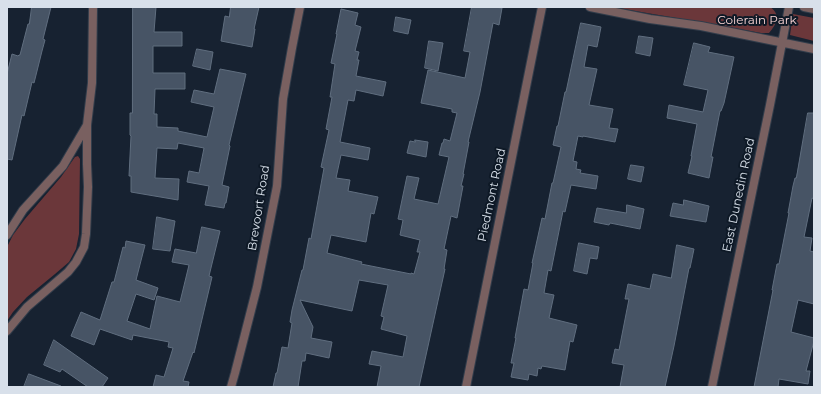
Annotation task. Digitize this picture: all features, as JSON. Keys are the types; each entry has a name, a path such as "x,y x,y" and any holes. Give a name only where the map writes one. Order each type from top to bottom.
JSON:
{"street":[{"path":"7,331 27,307 68,272 76,262 84,247 88,187 88,125 92,83 93,7"},
{"name":"Brevoort Road","path":"231,387 258,287 277,186 283,99 300,7"},
{"name":"Piedmont Road","path":"466,387 542,7"},
{"path":"590,7 650,19 701,26 814,49"},
{"name":"East Dunedin Road","path":"712,387 789,7"},
{"path":"804,7 814,9"},
{"path":"7,234 23,210 63,166 88,125"}],"green space":[{"name":"Colerain Park","path":"612,7 770,7 776,13 777,20 769,33 761,33"},
{"name":"Colerain Park","path":"793,14 814,18 814,41 790,35"},
{"path":"78,156 80,159 79,234 76,249 69,262 27,297 7,321 7,247 13,235 25,219 61,177 75,157"}],"building":[{"path":"32,7 51,7 43,39 45,40 34,83 32,82 24,116 22,115 12,160 7,159 7,74 12,54 18,56 20,55 29,24"},
{"path":"133,7 156,7 154,32 182,32 182,46 153,46 153,73 185,73 185,89 155,89 154,114 157,114 157,127 178,128 178,131 207,137 214,107 191,102 194,90 214,94 220,69 246,74 229,145 222,185 229,187 224,208 205,205 209,186 187,182 189,171 199,173 204,148 178,143 177,149 157,148 155,178 179,179 178,200 131,192 131,176 129,176 131,136 130,113 132,113"},
{"path":"231,7 259,7 252,47 221,41 225,16 229,17"},
{"path":"472,7 502,8 499,25 493,23 480,92 468,142 461,186 463,186 457,218 451,216 444,249 447,250 445,269 419,387 377,387 381,366 369,364 372,351 403,357 407,336 381,329 384,317 381,316 388,285 359,280 352,311 300,300 313,327 311,338 332,342 329,358 306,353 305,361 302,361 298,387 273,387 282,347 288,348 292,323 290,322 292,310 303,270 309,238 311,239 324,168 321,167 329,130 326,129 332,97 330,97 335,64 331,63 341,9 358,13 355,25 361,27 355,51 359,52 356,76 386,82 383,96 356,90 354,101 348,100 340,142 370,148 368,160 341,155 336,178 350,180 348,191 378,197 374,214 371,213 366,242 331,235 327,253 362,262 361,264 414,274 420,252 417,252 420,240 400,235 403,220 398,219 407,176 419,178 414,199 438,204 449,157 439,155 444,139 450,141 457,113 452,112 452,109 421,103 428,70 465,78 470,52 464,51"},
{"path":"396,17 411,20 408,34 394,31"},
{"path":"581,23 601,27 597,47 588,45 584,67 597,69 589,105 613,109 609,128 618,129 615,142 578,136 573,161 577,162 576,169 581,170 580,173 598,176 596,189 571,185 565,212 563,211 551,271 548,270 544,293 554,295 549,318 577,325 573,342 570,341 565,370 542,366 541,369 538,368 537,376 529,374 528,380 511,377 514,363 511,363 524,289 528,290 532,263 542,218 545,219 561,147 553,145"},
{"path":"639,36 653,38 650,56 636,53"},
{"path":"429,41 443,43 438,71 425,68"},
{"path":"694,43 710,47 708,52 734,57 724,103 720,111 711,157 713,157 709,178 688,173 697,124 667,118 669,105 703,112 708,90 684,85"},
{"path":"197,49 213,52 210,70 193,66"},
{"path":"808,113 814,113 814,199 812,198 804,237 812,238 810,251 814,252 814,304 798,300 791,332 814,338 806,371 810,371 808,384 779,379 778,387 754,387 777,264 779,264"},
{"path":"415,140 428,142 426,157 407,153 410,141 415,142"},
{"path":"631,165 644,167 641,182 628,179"},
{"path":"684,200 709,206 706,222 670,216 673,203 683,205"},
{"path":"627,205 644,209 640,229 610,223 609,225 594,222 597,208 626,213"},
{"path":"157,217 175,221 170,251 153,249"},
{"path":"202,227 220,231 209,276 212,277 194,353 193,352 183,381 189,382 188,387 153,387 156,375 164,377 173,348 168,347 169,342 133,335 132,340 100,329 94,345 71,336 81,312 100,320 112,282 114,282 126,241 145,245 136,280 158,288 154,300 136,294 127,321 150,329 157,296 180,302 189,265 172,262 175,249 196,253"},
{"path":"579,243 599,247 597,259 590,258 587,274 574,271"},
{"path":"677,245 694,249 665,387 620,387 624,365 612,363 615,349 619,350 629,299 625,299 628,284 650,289 653,274 671,278"},
{"path":"54,340 108,378 102,387 88,387 62,369 60,372 44,365"},
{"path":"29,374 61,386 24,387"}]}
